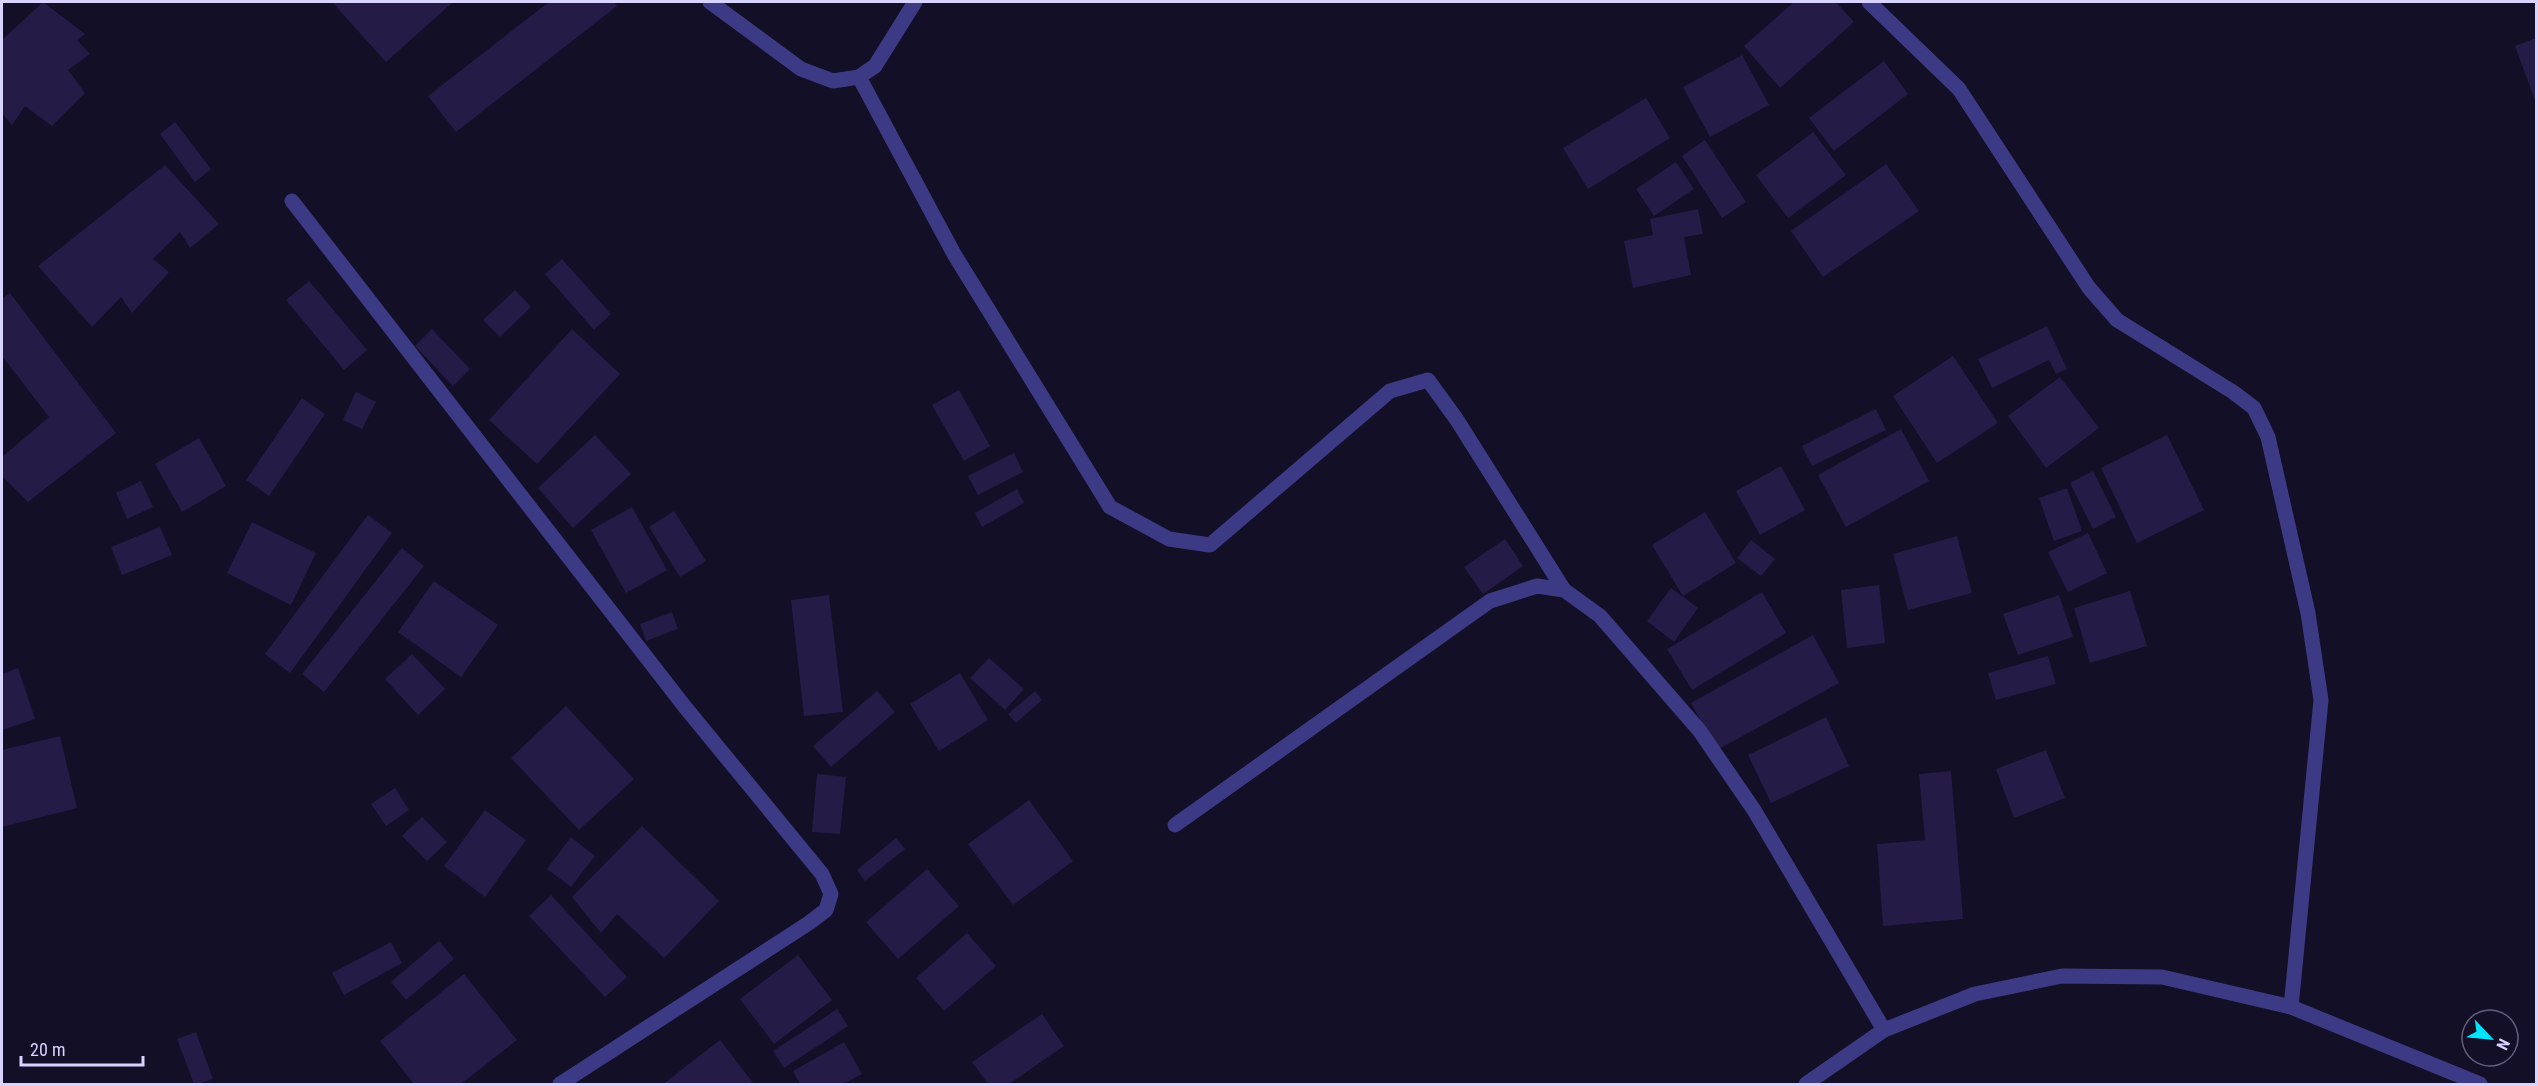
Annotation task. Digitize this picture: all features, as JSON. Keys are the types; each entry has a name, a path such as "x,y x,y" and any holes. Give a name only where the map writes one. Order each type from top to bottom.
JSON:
{"street":[{"path":"710,2 801,69 833,81 859,77 875,66 915,2"},
{"path":"1869,2 1959,89 2089,288 2117,320 2233,392 2254,408 2268,437 2307,613 2321,700 2290,1007"},
{"path":"859,77 954,254 1110,507 1169,539 1210,544 1390,391 1428,380 1457,420 1564,590 1600,616 1699,730 1754,810 1884,1030"},
{"path":"292,201 685,707 822,874 831,894 826,910 809,923 560,1084"},
{"path":"1175,825 1490,601 1537,586 1564,590"},
{"path":"1806,1084 1884,1030 1975,994 2062,976 2162,977 2290,1007 2480,1084"}],"building":[{"path":"43,2 85,34 77,40 90,54 68,70 85,93 52,126 25,106 12,125 2,113 2,40"},
{"path":"332,2 453,2 386,62"},
{"path":"549,2 614,2 617,6 456,132 428,96"},
{"path":"1794,2 1836,2 1854,22 1780,88 1744,46"},
{"path":"2536,38 2536,103 2515,46"},
{"path":"1742,55 1769,105 1710,137 1683,87"},
{"path":"1884,61 1908,94 1834,151 1809,118"},
{"path":"1646,98 1670,138 1588,189 1563,148"},
{"path":"175,122 211,169 195,182 160,134"},
{"path":"1813,132 1846,175 1788,218 1756,175"},
{"path":"1705,140 1746,202 1722,218 1682,156"},
{"path":"1676,162 1694,189 1654,216 1636,189"},
{"path":"1886,164 1919,211 1823,277 1791,231"},
{"path":"165,165 219,224 190,248 180,232 153,259 169,272 132,313 121,297 92,327 38,266"},
{"path":"1698,209 1703,234 1684,237 1691,275 1633,288 1624,241 1653,235 1650,219"},
{"path":"562,259 611,314 594,330 545,274"},
{"path":"309,281 367,350 344,370 286,300"},
{"path":"515,290 531,307 500,337 483,320"},
{"path":"10,293 116,433 28,502 2,476 2,457 49,417 2,356 2,299"},
{"path":"2047,326 2067,369 2056,374 2049,360 1992,388 1978,359"},
{"path":"432,329 470,369 453,386 415,346"},
{"path":"572,329 620,374 537,464 489,420"},
{"path":"1953,356 1998,423 1937,463 1893,396"},
{"path":"2060,377 2099,428 2046,468 2008,416"},
{"path":"959,390 990,446 964,461 932,405"},
{"path":"356,392 376,402 362,429 343,420"},
{"path":"302,398 325,414 269,496 246,480"},
{"path":"1876,409 1886,430 1812,466 1802,446"},
{"path":"1901,429 1929,481 1846,527 1818,475"},
{"path":"595,435 631,474 573,528 538,488"},
{"path":"2167,435 2204,510 2137,543 2101,468"},
{"path":"199,438 226,486 182,512 155,464"},
{"path":"1014,453 1023,472 978,495 968,476"},
{"path":"1781,466 1805,510 1760,535 1736,491"},
{"path":"2093,471 2116,517 2093,529 2070,483"},
{"path":"141,481 153,507 127,519 116,493"},
{"path":"2067,488 2082,531 2054,541 2039,498"},
{"path":"1017,489 1024,503 982,527 975,513"},
{"path":"632,507 667,570 626,593 591,530"},
{"path":"674,511 706,561 680,577 649,527"},
{"path":"1705,512 1736,563 1683,596 1652,545"},
{"path":"368,515 392,533 290,673 265,654"},
{"path":"252,522 316,553 291,605 227,573"},
{"path":"160,527 172,555 122,575 111,547"},
{"path":"2088,533 2107,573 2068,592 2048,552"},
{"path":"1957,536 1972,593 1908,610 1893,554"},
{"path":"1505,539 1523,566 1483,594 1464,567"},
{"path":"1751,540 1775,559 1761,576 1737,558"},
{"path":"402,548 424,566 324,692 302,674"},
{"path":"434,581 498,625 461,677 398,632"},
{"path":"1879,585 1885,643 1847,648 1841,590"},
{"path":"1671,588 1698,608 1674,642 1647,621"},
{"path":"2130,591 2147,646 2090,663 2074,608"},
{"path":"1762,592 1786,633 1692,690 1667,649"},
{"path":"829,595 843,712 804,716 791,600"},
{"path":"2059,595 2073,637 2018,655 2003,614"},
{"path":"672,612 678,629 646,641 640,624"},
{"path":"1813,635 1839,683 1717,750 1691,703"},
{"path":"412,654 445,689 418,715 385,679"},
{"path":"2048,656 2056,684 1996,700 1988,673"},
{"path":"989,658 1024,689 1005,710 970,678"},
{"path":"18,668 35,719 2,730 2,674"},
{"path":"960,673 988,720 939,751 910,704"},
{"path":"877,691 895,712 831,767 813,746"},
{"path":"1035,691 1042,700 1016,723 1008,714"},
{"path":"566,706 634,779 579,830 511,758"},
{"path":"1826,717 1849,766 1771,803 1748,755"},
{"path":"60,736 77,808 2,827 2,750"},
{"path":"2046,750 2065,798 2014,818 1996,769"},
{"path":"1951,771 1963,919 1883,926 1877,844 1925,840 1919,774"},
{"path":"817,774 846,777 840,834 812,832"},
{"path":"395,788 409,810 386,826 371,804"},
{"path":"1029,800 1073,861 1013,905 968,844"},
{"path":"485,810 526,840 485,897 444,866"},
{"path":"422,817 447,842 427,861 402,836"},
{"path":"642,826 719,901 664,958 617,914 601,933 572,897"},
{"path":"571,837 595,856 571,887 547,869"},
{"path":"896,838 905,849 865,881 857,870"},
{"path":"927,869 959,906 898,959 866,922"},
{"path":"551,895 627,977 605,997 529,916"},
{"path":"967,933 996,966 944,1011 916,978"},
{"path":"439,941 454,959 406,1000 391,982"},
{"path":"391,942 402,963 344,995 332,973"},
{"path":"798,955 832,1000 774,1044 740,999"},
{"path":"464,974 517,1040 461,1084 414,1084 380,1041"},
{"path":"837,1009 848,1026 784,1068 773,1051"},
{"path":"1042,1014 1064,1046 1009,1084 988,1084 972,1062"},
{"path":"196,1032 213,1079 194,1084 177,1039"},
{"path":"720,1040 754,1084 663,1084"},
{"path":"844,1042 862,1074 843,1084 800,1084 793,1071"}]}
